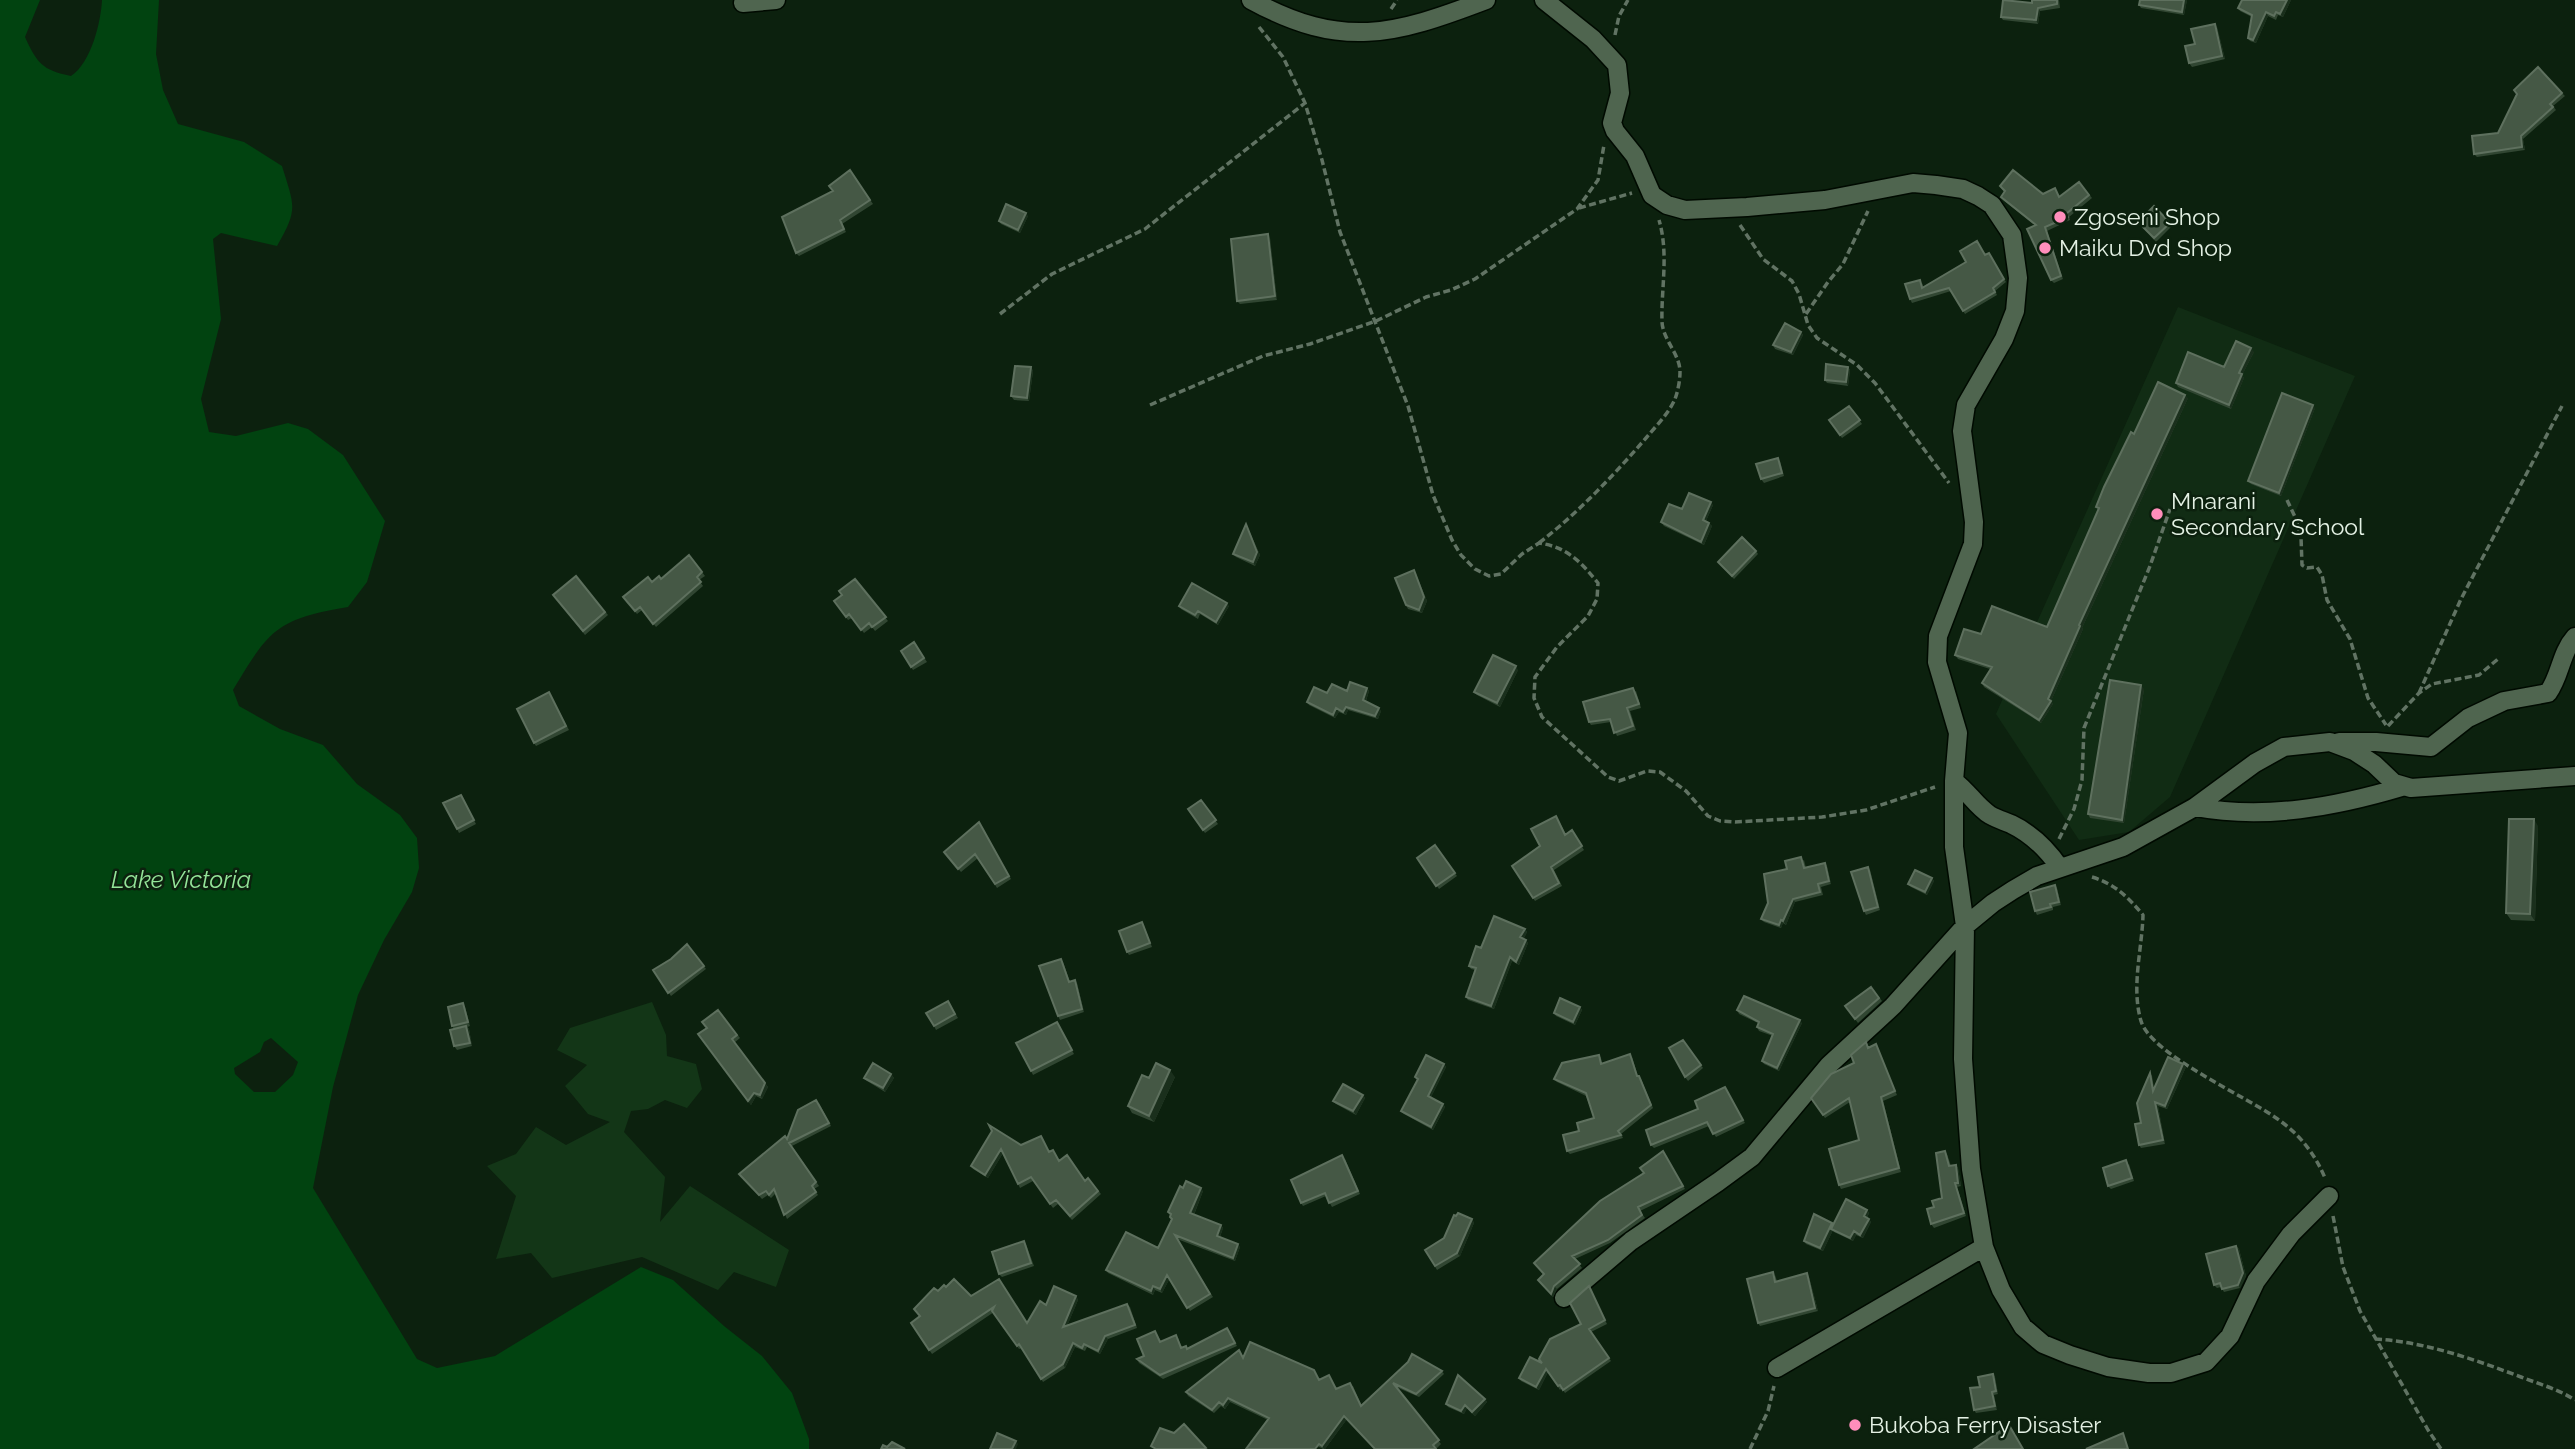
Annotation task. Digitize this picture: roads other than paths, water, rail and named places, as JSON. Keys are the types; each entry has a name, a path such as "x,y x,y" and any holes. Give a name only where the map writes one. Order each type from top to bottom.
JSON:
{"street":[{"path":"743,3 776,0"},
{"path":"1251,0 1304,23 1339,33 1373,33 1411,27 1486,0"},
{"path":"1544,0 1593,39 1617,65 1620,93 1612,123 1615,131 1635,156 1652,194 1668,205 1685,210 1825,200 1913,183 1963,189 1978,196 1992,205 2012,235 2018,278 2015,311 2004,339 1966,405 1962,431 1974,522 1973,544 1938,636 1937,662 1958,733 1954,781 1954,847 1965,926 1963,1059 1971,1169 1984,1247 2001,1290 2023,1327 2043,1344 2108,1367 2171,1373 2206,1362 2230,1336 2256,1281 2291,1234 2329,1196"},
{"path":"1564,1298 1630,1241 1752,1157 1829,1065 1893,1006 1965,926 2012,890 2037,876 2123,847 2195,807 2255,763 2284,747 2330,742 2376,742 2431,747 2468,718 2504,701 2548,693 2559,673 2566,647 2575,638"},
{"path":"2330,742 2354,751 2374,764 2386,778 2402,787"},
{"path":"2195,807 2244,814 2276,812 2346,803 2402,787 2422,789 2575,776"},
{"path":"1954,781 1970,794 1981,808 2027,834 2048,851 2060,868"},
{"path":"1777,1368 1984,1247"}],"water":[{"name":"Lake Victoria","path":"0,0 40,0 25,37 42,64 53,71 71,76 89,52 100,19 102,0 159,0 156,54 163,90 178,124 244,142 282,166 292,207 289,223 277,246 221,233 213,239 221,319 201,399 209,432 236,436 288,423 308,429 343,455 385,521 367,582 348,607 305,617 277,630 256,653 233,690 239,706 280,729 323,745 357,784 400,815 417,838 419,868 412,892 384,940 358,995 333,1087 313,1188 417,1359 437,1368 495,1356 641,1267 673,1280 762,1356 792,1393 809,1439 809,1449 0,1449","holes":["271,1038 298,1062 293,1075 275,1092 254,1092 235,1074 234,1068 260,1052 264,1042"]}],"place":[{"name":"Zgoseni Shop","path":"2060,217"},
{"name":"Maiku Dvd Shop","path":"2045,248"},
{"name":"Mnarani Secondary School","path":"2157,514"},
{"name":"Bukoba Ferry Disaster","path":"1855,1425"}]}
